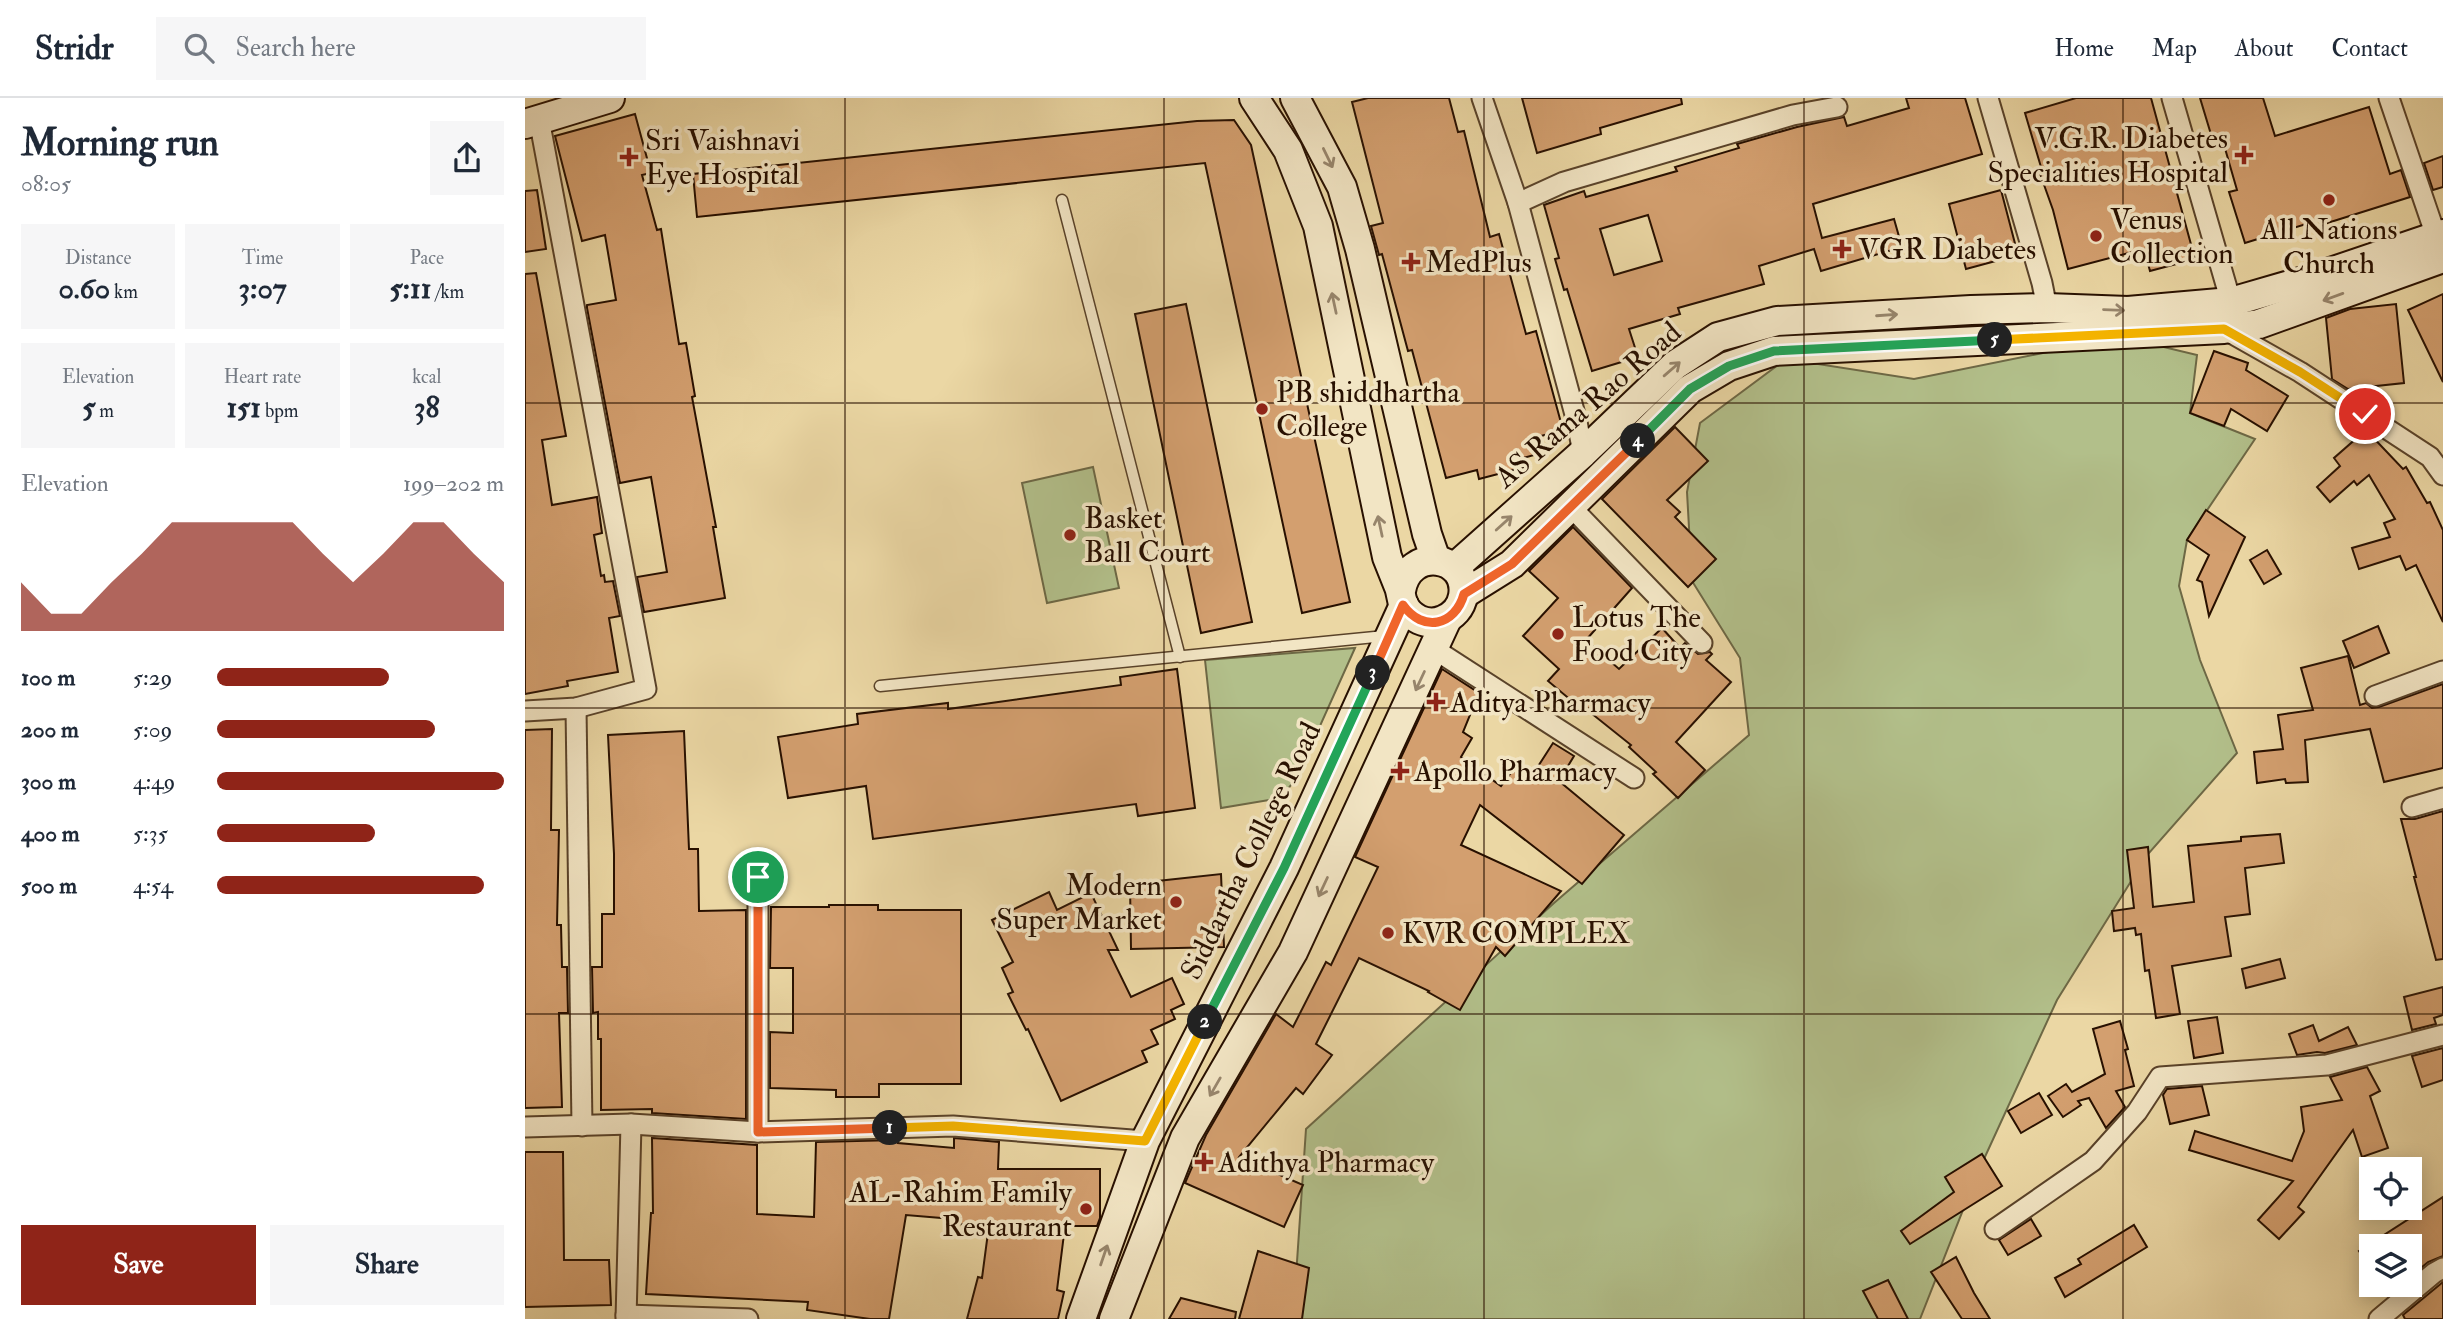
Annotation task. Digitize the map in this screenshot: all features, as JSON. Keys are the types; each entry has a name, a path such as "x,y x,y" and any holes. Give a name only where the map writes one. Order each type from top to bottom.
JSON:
{"street":[{"path":"525,710 576,708 646,689 532,121 611,98"},
{"path":"1254,98 1288,150 1318,226 1387,557 1402,598 1418,620 1438,622 1447,619"},
{"path":"1114,1319 1185,1138 1293,952 1447,619 1461,604 1464,594 1460,575 1445,564 1427,534 1360,249 1342,187 1295,98"},
{"path":"1482,98 1518,203 1583,453"},
{"path":"1988,98 2047,308"},
{"path":"2172,98 2231,302"},
{"path":"2389,98 2441,243"},
{"path":"1518,203 1564,182 1793,116 1837,107"},
{"name":"AS Rama Rao Road","path":"1445,564 1583,453 1675,365 1718,337 1777,321 2047,308 2128,311 2231,302 2441,243"},
{"name":"AS Rama Rao Road","path":"1464,594 1512,564 1690,389 1729,366 1774,351 2224,329 2259,324 2441,243"},
{"path":"2224,329 2300,372 2430,457 2443,475"},
{"path":"1571,507 1702,643"},
{"path":"1402,598 1406,574 1412,567 1419,563 1445,564"},
{"name":"Siddartha College Road","path":"1081,1319 1145,1141 1284,868 1389,636 1402,598"},
{"path":"1434,649 1633,778"},
{"path":"2375,696 2443,671"},
{"path":"576,708 582,1126"},
{"path":"2412,807 2443,797"},
{"path":"758,877 758,1132"},
{"path":"1995,1229 2094,1161 2137,1112 2160,1077 2327,1066 2443,1035"},
{"path":"525,1127 631,1124 758,1132 953,1126 1145,1141"},
{"path":"631,1124 626,1317 748,1319"},
{"path":"2379,1319 2443,1268"}],"lane":[{"path":"1062,200 1180,657"},
{"path":"880,687 1389,636"}],"green space":[{"path":"2122,337 2197,355 2190,413 2255,439 2187,540 2179,586 2200,660 2237,753 2148,854 2057,1000 1978,1172 1920,1319 1288,1319 1294,1306 1306,1129 1554,903 1749,735 1740,658 1692,581 1687,492 1700,423 1786,359 1914,379"},
{"name":"Basket Ball Court","path":"1093,467 1119,588 1047,603 1022,483"},
{"path":"1355,648 1297,777 1281,798 1221,808 1205,660"}],"building":[{"path":"1368,98 1449,98 1458,132 1464,131 1490,237 1499,234 1526,334 1536,331 1563,430 1541,436 1545,452 1523,458 1525,467 1479,479 1477,470 1446,478 1412,350 1408,351 1382,254 1379,255 1371,226 1383,223 1352,102"},
{"path":"1522,98 1681,98 1682,104 1600,128 1601,134 1537,153"},
{"path":"1906,98 1965,98 1982,154 1813,204 1822,238 1894,219 1902,247 1821,271 1814,249 1759,266 1764,284 1678,308 1680,314 1629,329 1638,357 1592,371 1555,259 1559,258 1544,205 1584,191 1586,197 1677,171 1675,167 1739,148 1737,144 1797,127 1844,117 1847,126 1909,108","holes":["1648,215 1662,261 1614,275 1600,229"]},
{"path":"2076,98 2151,98 2195,259 2150,271 2144,249 2068,269 2025,113"},
{"path":"2200,98 2263,98 2275,136 2369,107 2390,174 2401,170 2410,197 2321,225 2319,220 2245,243 2229,192 2237,190 2222,138 2213,141"},
{"path":"635,114 651,173 642,175 657,230 661,229 679,344 686,343 695,396 692,397 716,527 713,527 725,598 644,612 637,577 667,572 651,477 620,483 587,308 587,305 616,300 605,235 582,241 555,136"},
{"path":"1234,120 1251,145 1350,602 1302,613 1205,163 697,217 693,174 1197,121"},
{"path":"2443,156 2443,187 2433,190 2424,163"},
{"path":"537,190 546,249 525,252 525,191"},
{"path":"2001,190 2018,255 1966,269 1949,204"},
{"path":"536,273 566,436 542,440 552,505 597,497 602,533 594,535 601,576 604,575 605,582 613,581 620,616 609,618 618,672 567,681 568,686 525,694 525,274"},
{"path":"2443,294 2443,382 2408,310"},
{"path":"1186,304 1252,622 1201,633 1135,314"},
{"path":"2396,304 2404,383 2348,389 2332,379 2326,318 2350,309"},
{"path":"2214,351 2248,363 2246,370 2288,396 2267,431 2231,409 2224,426 2190,413"},
{"path":"1675,427 1708,461 1667,500 1680,512 1675,517 1716,559 1688,587 1602,499"},
{"path":"2366,430 2403,469 2406,467 2427,503 2430,502 2443,530 2443,622 2416,565 2406,570 2400,556 2359,569 2352,548 2390,537 2384,523 2395,519 2369,475 2357,485 2354,481 2330,502 2317,487 2340,466 2334,458"},
{"path":"2206,510 2245,537 2209,616 2202,582 2197,580 2209,555 2187,540"},
{"path":"1573,527 1632,588 1586,640 1619,669 1662,628 1680,648 1685,643 1698,654 1710,652 1712,654 1706,660 1731,682 1676,742 1705,770 1678,798 1653,774 1656,772 1629,747 1631,745 1548,681 1559,669 1523,636 1558,598 1529,571"},
{"path":"2267,550 2281,574 2264,584 2250,560"},
{"path":"2378,626 2389,653 2354,668 2343,641"},
{"path":"2348,656 2360,705 2366,703 2372,708 2379,707 2443,684 2443,768 2384,782 2370,729 2305,740 2308,782 2286,783 2285,779 2257,783 2254,752 2283,749 2278,715 2313,710 2301,668"},
{"path":"1177,669 1195,808 1138,816 1136,804 873,839 866,786 788,798 778,737 858,724 857,714 948,703 948,709 1121,685 1120,677"},
{"path":"1442,669 1479,693 1463,732 1472,738 1461,757 1501,786 1513,770 1528,782 1553,743 1574,756 1559,781 1624,835 1582,884 1480,805 1461,845 1561,891 1505,956 1496,947 1460,1010 1429,991 1359,958 1316,1044 1332,1055 1303,1094 1296,1088 1239,1157 1303,1185 1284,1227 1185,1183 1206,1135 1276,1014 1293,1027 1326,962 1331,965 1378,867 1355,857"},
{"path":"552,729 551,830 559,830 557,925 561,925 562,967 567,967 568,1013 559,1013 562,1107 525,1108 525,730"},
{"path":"684,731 689,849 698,849 699,911 746,910 746,1119 652,1113 652,1109 601,1110 601,1039 598,1039 598,1012 593,1013 592,967 602,967 602,914 614,914 608,735"},
{"path":"2443,811 2443,959 2436,960 2401,819 2415,819"},
{"path":"2280,834 2284,863 2245,868 2250,914 2225,917 2231,956 2172,966 2180,1014 2156,1018 2149,970 2145,971 2141,934 2136,935 2135,928 2114,931 2112,911 2134,908 2127,850 2148,847 2153,907 2194,902 2188,846"},
{"name":"Modern Super Market","path":"1221,874 1224,947 1131,949 1130,884"},
{"path":"1049,892 1057,910 1091,893 1118,950 1108,950 1131,997 1172,978 1184,1004 1171,1010 1175,1019 1151,1030 1158,1044 1142,1051 1147,1062 1061,1101 1028,1029 1026,1030 1008,994 1013,992 1002,968 1013,962 992,920"},
{"path":"878,905 878,910 961,910 961,1084 879,1084 879,1097 836,1097 836,1090 770,1088 770,1032 793,1033 793,968 770,968 771,907"},
{"path":"2280,959 2285,978 2246,988 2242,969"},
{"path":"2443,987 2443,1015 2434,1018 2436,1024 2412,1030 2404,997"},
{"path":"2217,1017 2223,1053 2194,1058 2188,1021"},
{"path":"2120,1021 2134,1086 2116,1091 2125,1107 2106,1128 2089,1098 2078,1101 2081,1105 2063,1117 2048,1096 2066,1084 2072,1092 2105,1074 2093,1029"},
{"path":"2313,1025 2319,1041 2348,1027 2357,1045 2325,1053 2297,1055 2289,1034"},
{"path":"2443,1048 2443,1080 2422,1087 2412,1056"},
{"path":"2367,1067 2380,1091 2370,1096 2388,1148 2362,1157 2353,1130 2298,1207 2304,1212 2279,1239 2258,1220 2293,1181 2189,1150 2195,1131 2292,1161 2304,1131 2301,1107 2342,1100 2330,1077"},
{"path":"2202,1086 2209,1115 2170,1124 2163,1095 2167,1089"},
{"path":"2039,1093 2052,1115 2021,1133 2008,1111"},
{"path":"652,1138 757,1145 757,1214 814,1217 816,1142 898,1140 898,1143 954,1148 954,1138 999,1142 998,1169 1100,1169 1100,1218 1097,1226 1065,1226 1057,1290 1064,1292 1058,1319 967,1319 978,1277 982,1278 989,1225 953,1224 953,1219 906,1215 889,1319 807,1310 808,1302 646,1294 653,1213"},
{"path":"525,1152 563,1152 564,1260 609,1260 611,1305 525,1307"},
{"path":"1982,1154 2002,1186 1910,1244 1901,1231 1954,1192 1945,1177"},
{"path":"2443,1197 2443,1256 2422,1267 2422,1234 2385,1234 2407,1220 2422,1220 2422,1210"},
{"path":"2031,1219 2041,1236 2008,1255 1999,1240"},
{"path":"2134,1225 2147,1247 2065,1297 2055,1278 2081,1264 2078,1259"},
{"path":"1258,1251 1309,1268 1302,1319 1239,1319"},
{"path":"1956,1257 1990,1319 1962,1319 1931,1272"},
{"path":"1888,1280 1908,1319 1878,1319 1863,1291"},
{"path":"2443,1282 2443,1319 2405,1319 2403,1315"},
{"path":"1181,1298 1236,1312 1235,1319 1169,1319"}],"place":[{"name":"V.G.R. Diabetes Specialities Hospital","path":"2244,155"},
{"name":"Sri Vaishnavi Eye Hospital","path":"629,157"},
{"name":"All Nations Church","path":"2329,200"},
{"name":"Venus Collection","path":"2096,236"},
{"name":"VGR Diabetes","path":"1842,249"},
{"name":"MedPlus","path":"1411,262"},
{"name":"PB shiddhartha College","path":"1262,409"},
{"name":"Basket Ball Court","path":"1070,535"},
{"name":"Lotus The Food City","path":"1558,634"},
{"name":"Aditya Pharmacy","path":"1436,702"},
{"name":"Apollo Pharmacy","path":"1400,771"},
{"name":"Modern Super Market","path":"1176,902"},
{"name":"KVR COMPLEX","path":"1388,933"},
{"name":"Adithya Pharmacy","path":"1204,1162"},
{"name":"AL-Rahim Family Restaurant","path":"1086,1209"}],"route":[{"path":"758,877 758,1132 953,1126 1145,1141 1284,868 1403,605 1409,614 1427,622 1438,622 1455,613 1464,594 1512,564 1690,389 1729,366 1774,351 2224,329 2300,372 2365,414"}]}
